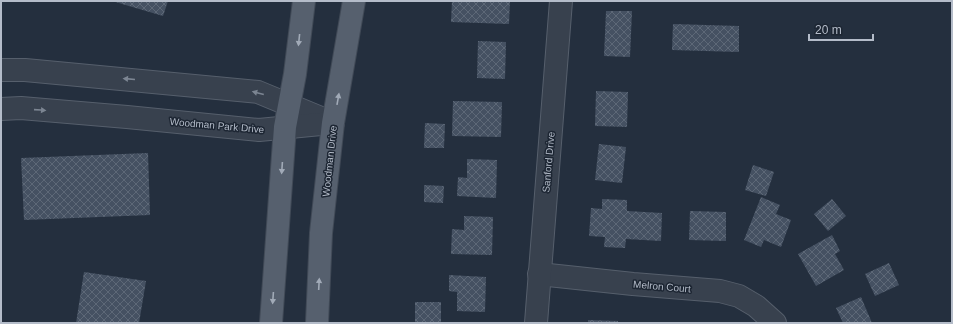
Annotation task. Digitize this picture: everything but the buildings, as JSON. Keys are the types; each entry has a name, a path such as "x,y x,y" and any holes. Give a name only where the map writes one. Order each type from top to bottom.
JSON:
{"main road":[{"path":"271,323 286,127 295,74 304,1"},
{"name":"Woodman Drive","path":"316,323 321,233 333,123 354,1"}],"street":[{"name":"Sanford Drive","path":"536,323 561,1"},
{"path":"1,70 24,70 258,92 333,123"},
{"name":"Woodman Park Drive","path":"1,109 22,108 259,130 333,123"},
{"name":"Melron Court","path":"539,274 720,291 739,296 756,306 774,323"}]}
